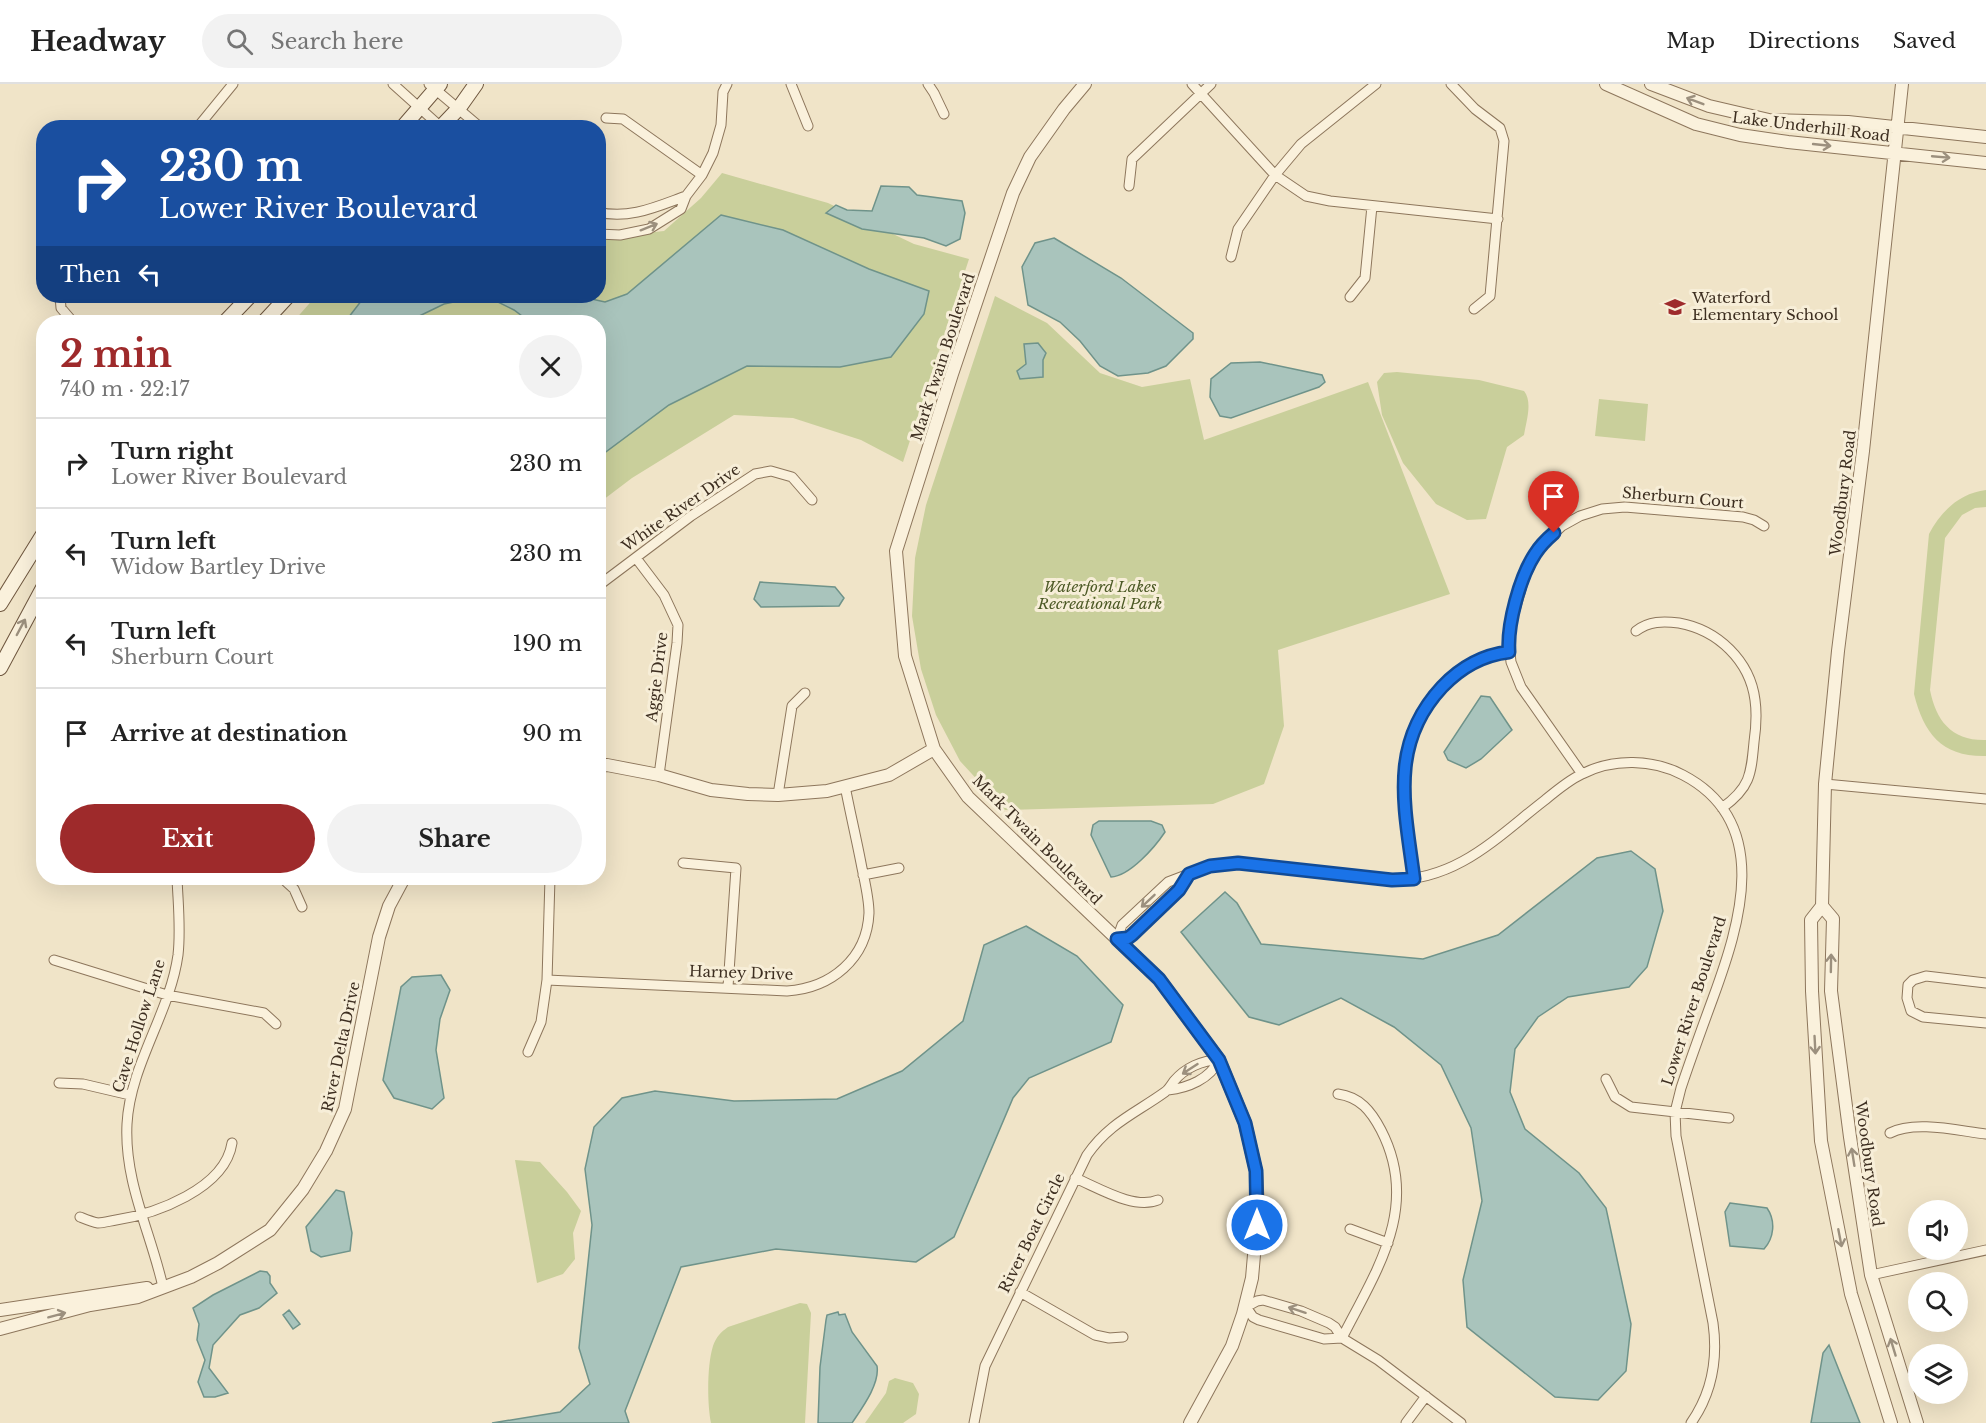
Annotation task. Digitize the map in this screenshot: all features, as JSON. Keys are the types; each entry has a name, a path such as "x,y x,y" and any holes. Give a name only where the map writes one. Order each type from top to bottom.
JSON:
{"main road":[{"path":"448,120 476,84"},
{"path":"409,120 435,86"},
{"path":"232,315 243,303"},
{"path":"270,315 282,303"},
{"path":"0,604 36,546"},
{"path":"0,668 36,601"}],"street":[{"path":"204,120 233,84"},
{"path":"393,84 433,120"},
{"path":"606,234 620,235 649,229 681,209 686,196 702,175 713,153 718,134 723,92 727,84"},
{"path":"791,84 808,126"},
{"path":"928,84 944,114"},
{"name":"Mark Twain Boulevard","path":"1085,84 1030,157 1012,193 896,551 905,657 934,749 968,797 1159,979 1219,1060 1245,1123 1256,1171 1257,1242 1252,1278 1246,1306 1224,1363 1190,1423"},
{"path":"1192,84 1275,175 1306,196 1330,201 1498,219"},
{"path":"1129,186 1132,159 1211,84"},
{"path":"1231,257 1238,229 1275,175 1301,144 1376,84"},
{"path":"1451,84 1475,109 1500,128 1504,141 1490,296 1474,309"},
{"name":"Lake Underhill Road","path":"1606,84 1696,124 1740,135 1986,163"},
{"name":"Lake Underhill Road","path":"1651,84 1709,106 1769,120 1839,122 1986,136"},
{"name":"Woodbury Road","path":"1891,1423 1851,1294 1821,1141 1812,991 1811,920 1822,906 1825,784 1902,84"},
{"path":"435,86 472,120"},
{"path":"606,118 622,119 702,175"},
{"path":"606,214 639,213 686,196"},
{"path":"1350,297 1365,278 1372,206"},
{"name":"White River Drive","path":"606,579 691,516 755,474 771,471 792,477 812,500"},
{"name":"Sherburn Court","path":"1582,774 1521,687 1513,670 1509,652 1509,634 1524,579 1531,561 1541,547 1554,533 1580,516 1602,509 1625,507 1743,517 1764,526"},
{"name":"Aggie Drive","path":"636,558 664,595 678,625 659,775"},
{"path":"1636,631 1646,624 1660,622 1685,624 1700,629 1716,637 1731,650 1747,673 1754,690 1756,714 1751,770 1744,789 1722,808"},
{"path":"1414,879 1403,788 1406,755 1412,734 1429,702 1454,676 1485,656 1509,652"},
{"path":"778,795 792,706 805,693"},
{"path":"606,765 659,775 711,790 778,795 827,790 889,775 934,749"},
{"name":"Lower River Boulevard","path":"1117,939 1122,925 1168,882 1210,866 1238,863 1392,880 1414,879 1445,871 1472,857 1551,795 1582,774 1613,764 1636,763 1660,766 1681,774 1699,785 1722,808 1737,838 1742,860 1742,885 1739,914 1732,944 1681,1088 1675,1113 1676,1136 1716,1347 1708,1391 1691,1423"},
{"path":"1825,784 1986,800"},
{"name":"Harney Drive","path":"547,980 787,991 802,990 827,981 846,968 857,954 866,929 868,901 845,786"},
{"path":"683,863 736,868 728,987"},
{"path":"863,875 899,868"},
{"path":"1117,939 1128,938 1132,935 1179,890 1189,874"},
{"name":"Cave Hollow Lane","path":"163,1287 141,1216 128,1159 127,1125 130,1095 167,995 178,956 177,885"},
{"path":"290,885 294,889 302,907"},
{"name":"River Delta Drive","path":"0,1329 90,1305 138,1297 190,1277 218,1263 270,1230 303,1188 326,1150 345,1109 379,937 389,906 400,885"},
{"path":"528,1052 541,1022 547,980 550,885"},
{"name":"Woodbury Road","path":"1822,906 1833,919 1831,991 1871,1275 1917,1423"},
{"path":"54,960 167,995 264,1013 276,1024"},
{"path":"1986,983 1926,976 1913,980 1908,986 1906,998 1911,1011 1923,1017 1986,1023"},
{"name":"River Boat Circle","path":"1168,1090 1175,1080 1197,1064 1219,1060"},
{"name":"River Boat Circle","path":"974,1423 985,1366 1087,1155 1108,1130 1124,1118 1168,1090 1187,1086 1208,1075 1219,1060"},
{"path":"1606,1079 1614,1097 1625,1105 1638,1109 1729,1118"},
{"path":"59,1083 83,1084 130,1095"},
{"path":"1338,1094 1352,1097 1365,1106 1375,1119 1388,1146 1395,1170 1397,1199 1394,1226 1388,1243 1342,1338"},
{"path":"1890,1134 1902,1128 1915,1127 1986,1134"},
{"path":"80,1217 98,1223 141,1216 184,1199 205,1183 227,1161 232,1143"},
{"path":"1075,1178 1132,1202 1146,1203 1158,1200"},
{"path":"1350,1229 1388,1243"},
{"path":"1871,1275 1986,1250"},
{"name":"River Delta Drive","path":"0,1310 163,1287"},
{"path":"1020,1292 1095,1335 1109,1338 1123,1337"},
{"path":"1342,1338 1323,1339 1259,1320 1253,1317 1246,1306 1263,1300 1301,1311 1329,1323 1335,1327 1342,1338 1366,1352 1461,1423"},
{"path":"1406,1423 1426,1395"}],"green space":[{"path":"722,173 828,203 914,244 969,259 903,462 861,440 793,418 734,415 632,478 606,498 606,315 299,315 310,303 606,303 606,237 664,231 701,198"},
{"name":"Waterford Lakes Recreational Park","path":"995,296 1047,323 1100,373 1142,387 1190,379 1204,440 1368,382 1450,594 1278,650 1284,726 1264,784 1213,804 1005,810 960,761 936,715 921,669 912,616 915,558 926,505"},
{"path":"1397,372 1479,380 1524,391 1528,406 1524,435 1507,447 1486,519 1467,520 1436,504 1403,463 1382,415 1377,382 1384,373"},
{"path":"1599,399 1648,404 1645,441 1595,436"},
{"path":"1986,490 1986,507 1975,508 1962,515 1945,538 1930,690 1941,720 1955,733 1964,737 1986,740 1986,756 1958,752 1937,740 1923,721 1914,694 1929,534 1952,504 1968,495"},
{"path":"515,1160 540,1162 581,1211 573,1233 575,1259 563,1274 537,1283"},
{"path":"800,1303 807,1304 811,1313 805,1423 711,1423 708,1395 709,1373 711,1354 717,1337 728,1327"},
{"path":"895,1378 913,1383 919,1394 916,1414 903,1423 865,1423 886,1393 889,1381"}],"water":[{"path":"881,186 909,187 917,195 962,201 965,213 960,239 946,246 924,238 862,229 826,213 836,205 847,210 872,211"},
{"path":"721,215 783,230 869,269 929,291 924,314 891,357 840,367 747,366 669,405 606,452 606,315 521,315 500,303 606,303 627,294"},
{"path":"1054,238 1121,278 1193,333 1193,339 1166,366 1148,373 1118,376 1100,366 1080,341 1060,322 1028,305 1022,267 1035,243"},
{"path":"360,303 449,303 421,315 350,315"},
{"path":"1038,343 1046,353 1043,360 1043,377 1020,379 1017,371 1026,364 1024,344"},
{"path":"1260,362 1322,375 1325,382 1319,387 1231,418 1220,416 1210,397 1211,379 1231,363"},
{"path":"760,582 835,587 844,598 839,606 761,607 754,599"},
{"path":"1481,696 1490,697 1512,730 1481,759 1466,768 1448,760 1444,752"},
{"path":"1099,821 1151,821 1162,825 1165,832 1149,853 1134,866 1126,872 1111,877 1091,835 1093,825"},
{"path":"1631,851 1655,869 1663,911 1647,967 1629,987 1568,997 1538,1017 1515,1049 1510,1092 1525,1129 1579,1173 1606,1208 1631,1324 1626,1371 1598,1400 1555,1397 1467,1327 1463,1280 1482,1201 1471,1128 1441,1065 1394,1027 1341,998 1279,1025 1249,1017 1181,932 1225,892 1237,903 1261,944 1423,959 1498,935 1597,858"},
{"path":"1026,926 1077,956 1123,1005 1111,1042 1029,1078 1013,1098 954,1237 916,1262 776,1249 681,1267 625,1411 629,1423 492,1423 560,1412 590,1384 579,1348 592,1225 585,1169 594,1127 622,1098 655,1091 734,1101 837,1099 902,1071 963,1021 984,945"},
{"path":"441,975 450,990 440,1019 436,1050 444,1098 432,1109 394,1098 383,1080 401,987 412,977"},
{"path":"336,1190 344,1192 352,1233 350,1251 321,1257 311,1251 306,1227"},
{"path":"1730,1203 1767,1208 1772,1218 1773,1229 1764,1249 1730,1246 1725,1212"},
{"path":"260,1271 267,1272 270,1276 270,1283 277,1293 259,1308 240,1315 213,1345 209,1368 228,1393 215,1397 204,1397 198,1382 205,1360 197,1340 199,1324 193,1308"},
{"path":"289,1310 300,1324 293,1329 283,1315"},
{"path":"838,1312 839,1315 845,1314 852,1332 877,1366 876,1380 852,1423 818,1423 820,1367 826,1320 827,1315"},
{"path":"1829,1345 1860,1423 1811,1423 1823,1353"}],"place":[{"name":"Waterford Elementary School","path":"1675,307"}],"route":[{"path":"1257,1225 1256,1171 1245,1123 1219,1060 1159,979 1117,939 1128,938 1132,935 1179,890 1189,874 1210,866 1238,863 1392,880 1414,879 1403,798 1404,767 1412,734 1429,702 1446,682 1485,656 1509,652 1511,625 1527,570 1535,554 1554,533"}]}
